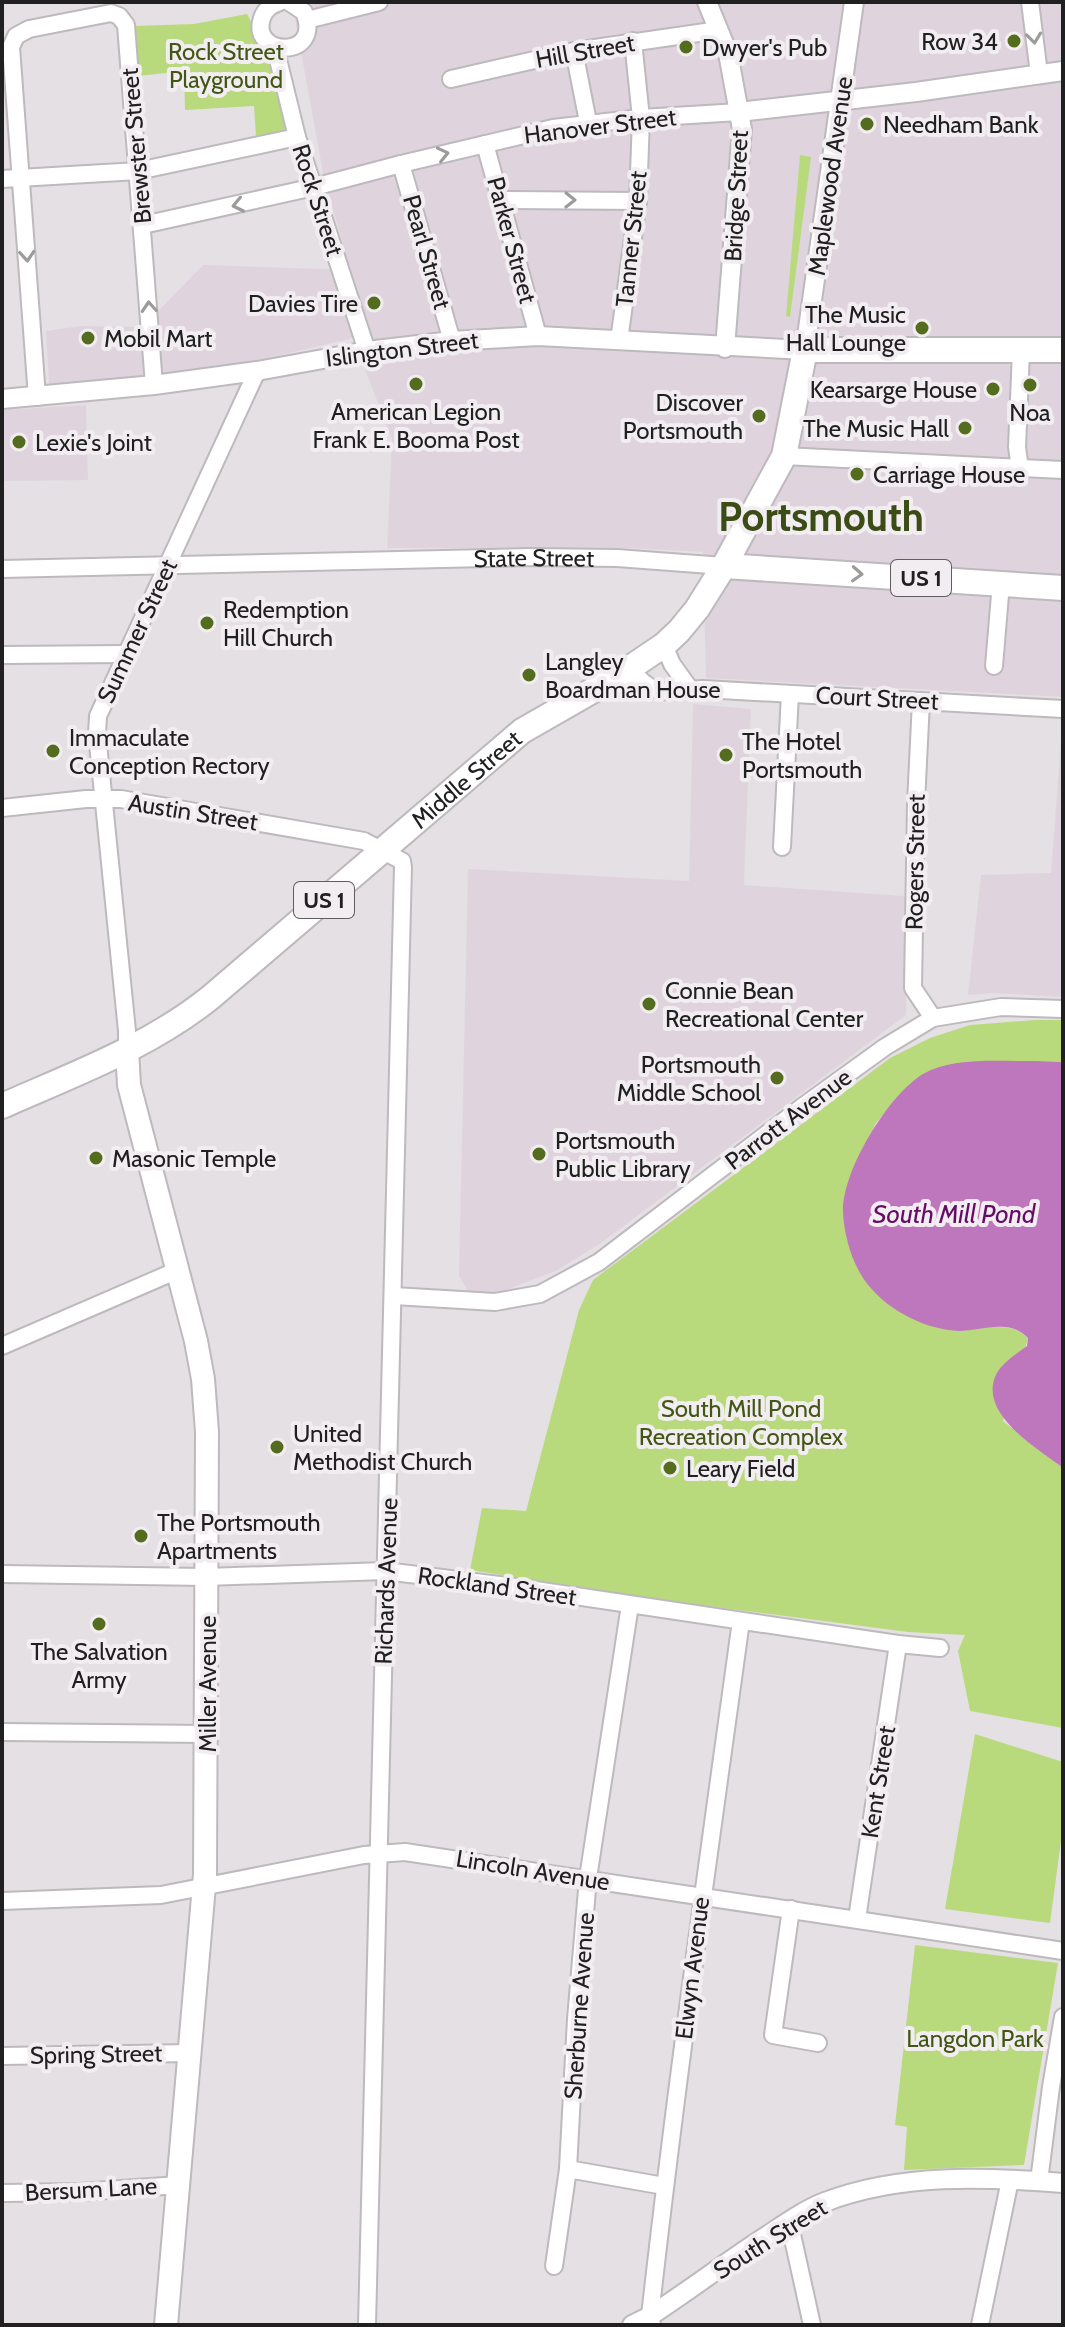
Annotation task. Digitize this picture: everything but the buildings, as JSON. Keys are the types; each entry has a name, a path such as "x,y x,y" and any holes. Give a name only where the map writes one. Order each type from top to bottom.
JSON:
{"main road":[{"path":"805,350 1063,350"},
{"name":"Middle Street","path":"2,1106 163,1032 200,1006 522,731 664,645 697,609 744,533 784,456 805,350"},
{"path":"744,533 744,552 752,559 779,569"},
{"name":"State Street","path":"724,566 1063,588"},
{"name":"Miller Avenue","path":"127,1050 129,1085 203,1379 207,1432 205,1887 166,2325"}],"street":[{"name":"Rock Street","path":"280,2 268,8 261,22 264,37 275,47 297,137 367,351"},
{"path":"275,47 290,48 302,41 308,27 299,6 289,2"},
{"path":"307,20 379,2"},
{"name":"Bridge Street","path":"707,2 728,53 739,112 741,157 725,348"},
{"name":"Maplewood Avenue","path":"805,350 854,2"},
{"path":"1030,2 1039,74"},
{"name":"Brewster Street","path":"21,178 11,47 16,36 29,29 107,14 122,18 126,25 154,385"},
{"name":"Hill Street","path":"451,79 574,51 719,30"},
{"name":"Tanner Street","path":"619,341 638,201 641,118 633,41"},
{"path":"574,51 588,122"},
{"name":"Hanover Street","path":"143,225 588,122 739,112 1063,71"},
{"path":"2,179 138,171 297,137"},
{"name":"Parker Street","path":"485,144 538,336"},
{"name":"Pearl Street","path":"401,164 452,341"},
{"path":"21,178 37,397"},
{"path":"502,200 638,201"},
{"name":"Islington Street","path":"2,399 154,385 257,371 367,351 452,341 538,336 805,350"},
{"path":"1020,469 1017,447 1021,351"},
{"name":"Summer Street","path":"127,1050 98,716 257,371"},
{"path":"784,456 1063,470"},
{"name":"State Street","path":"2,569 530,557 617,558 724,566"},
{"path":"994,666 1001,583"},
{"path":"664,645 672,664 690,689"},
{"path":"2,655 126,654"},
{"name":"Court Street","path":"629,668 642,683 658,692 690,689 1063,709"},
{"path":"782,847 790,694"},
{"name":"Rogers Street","path":"921,701 913,988 933,1018"},
{"name":"Austin Street","path":"2,808 103,798 364,841 381,850"},
{"name":"Richards Avenue","path":"367,2325 403,867 402,861 381,850"},
{"name":"Parrott Avenue","path":"394,1296 495,1302 540,1294 599,1262 885,1047 933,1018 1001,1007 1063,1009"},
{"path":"2,1346 178,1270"},
{"name":"Rockland Street","path":"2,1574 206,1577 385,1571 940,1648"},
{"name":"Sherburne Avenue","path":"554,2266 568,2169 588,1878 630,1605"},
{"name":"Elwyn Avenue","path":"651,2321 664,2186 701,1896 741,1621"},
{"name":"Kent Street","path":"857,1919 898,1644"},
{"path":"2,1732 208,1734"},
{"name":"Lincoln Avenue","path":"2,1901 133,1897 205,1887 377,1853 419,1853 1063,1951"},
{"path":"791,1909 773,2035 818,2043"},
{"path":"1039,2181 1063,2017"},
{"name":"Spring Street","path":"2,2056 191,2053"},
{"path":"568,2169 664,2186"},
{"path":"980,2325 1010,2180"},
{"name":"South Street","path":"632,2325 651,2321 789,2221 826,2202 871,2188 903,2183 1010,2180 1063,2183"},
{"name":"Bersum Lane","path":"2,2193 79,2192 179,2185"},
{"path":"789,2221 812,2325"}],"shaded area":[{"path":"292,2 1063,2 1063,697 706,678 703,552 632,548 387,548 392,439 353,338 255,361 133,378 49,384 46,331 81,326 143,327 203,265 350,270 323,173"},
{"path":"86,405 88,480 2,481 2,410"},
{"path":"693,704 751,709 744,885 903,896 910,900 906,1015 601,1243 556,1271 503,1291 470,1294 459,1276 468,869 689,881"},
{"path":"1063,714 1063,997 994,993 968,995 981,875 1051,873"}],"green space":[{"name":"Rock Street Playground","path":"247,14 274,65 288,132 256,137 254,106 185,110 184,71 138,76 134,26 194,24"},
{"path":"800,155 811,157 790,317 786,316"},
{"name":"South Mill Pond Recreation Complex","path":"1063,1020 1063,1062 1037,1061 907,1087 876,1123 850,1179 957,1331 1004,1327 1021,1332 1028,1338 1003,1421 1063,1468 1063,1728 970,1711 958,1651 965,1635 908,1632 646,1598 470,1570 482,1508 526,1511 579,1310 593,1280 890,1058 930,1038 970,1025"},
{"path":"975,1734 1063,1762 1063,1826 1050,1923 945,1909"},
{"name":"Langdon Park","path":"915,1945 1058,1963 1024,2165 904,2170 907,2127 895,2125"}],"water":[{"name":"South Mill Pond","path":"964,1062 1063,1062 1063,1468 1014,1430 996,1405 993,1391 997,1372 1027,1346 1028,1338 1013,1328 1004,1327 947,1330 922,1323 898,1311 877,1295 858,1270 847,1241 843,1212 850,1176 859,1156 882,1116 909,1084 936,1068"}],"place":[{"name":"Row 34","path":"1014,41"},
{"name":"Dwyer's Pub","path":"686,47"},
{"name":"Needham Bank","path":"867,124"},
{"name":"Davies Tire","path":"374,303"},
{"name":"The Music Hall Lounge","path":"922,328"},
{"name":"Mobil Mart","path":"88,338"},
{"name":"American Legion Frank E. Booma Post","path":"416,384"},
{"name":"Noa","path":"1030,385"},
{"name":"Kearsarge House","path":"993,389"},
{"name":"Discover Portsmouth","path":"759,416"},
{"name":"The Music Hall","path":"965,428"},
{"name":"Lexie's Joint","path":"19,442"},
{"name":"Carriage House","path":"857,474"},
{"name":"Redemption Hill Church","path":"207,623"},
{"name":"Langley Boardman House","path":"529,675"},
{"name":"Immaculate Conception Rectory","path":"53,751"},
{"name":"The Hotel Portsmouth","path":"726,755"},
{"name":"Connie Bean Recreational Center","path":"649,1004"},
{"name":"Portsmouth Middle School","path":"777,1078"},
{"name":"Portsmouth Public Library","path":"539,1154"},
{"name":"Masonic Temple","path":"96,1158"},
{"name":"United Methodist Church","path":"277,1447"},
{"name":"Leary Field","path":"670,1468"},
{"name":"The Portsmouth Apartments","path":"141,1536"},
{"name":"The Salvation Army","path":"99,1624"}],"district":[{"name":"Portsmouth","path":"821,516"}]}
